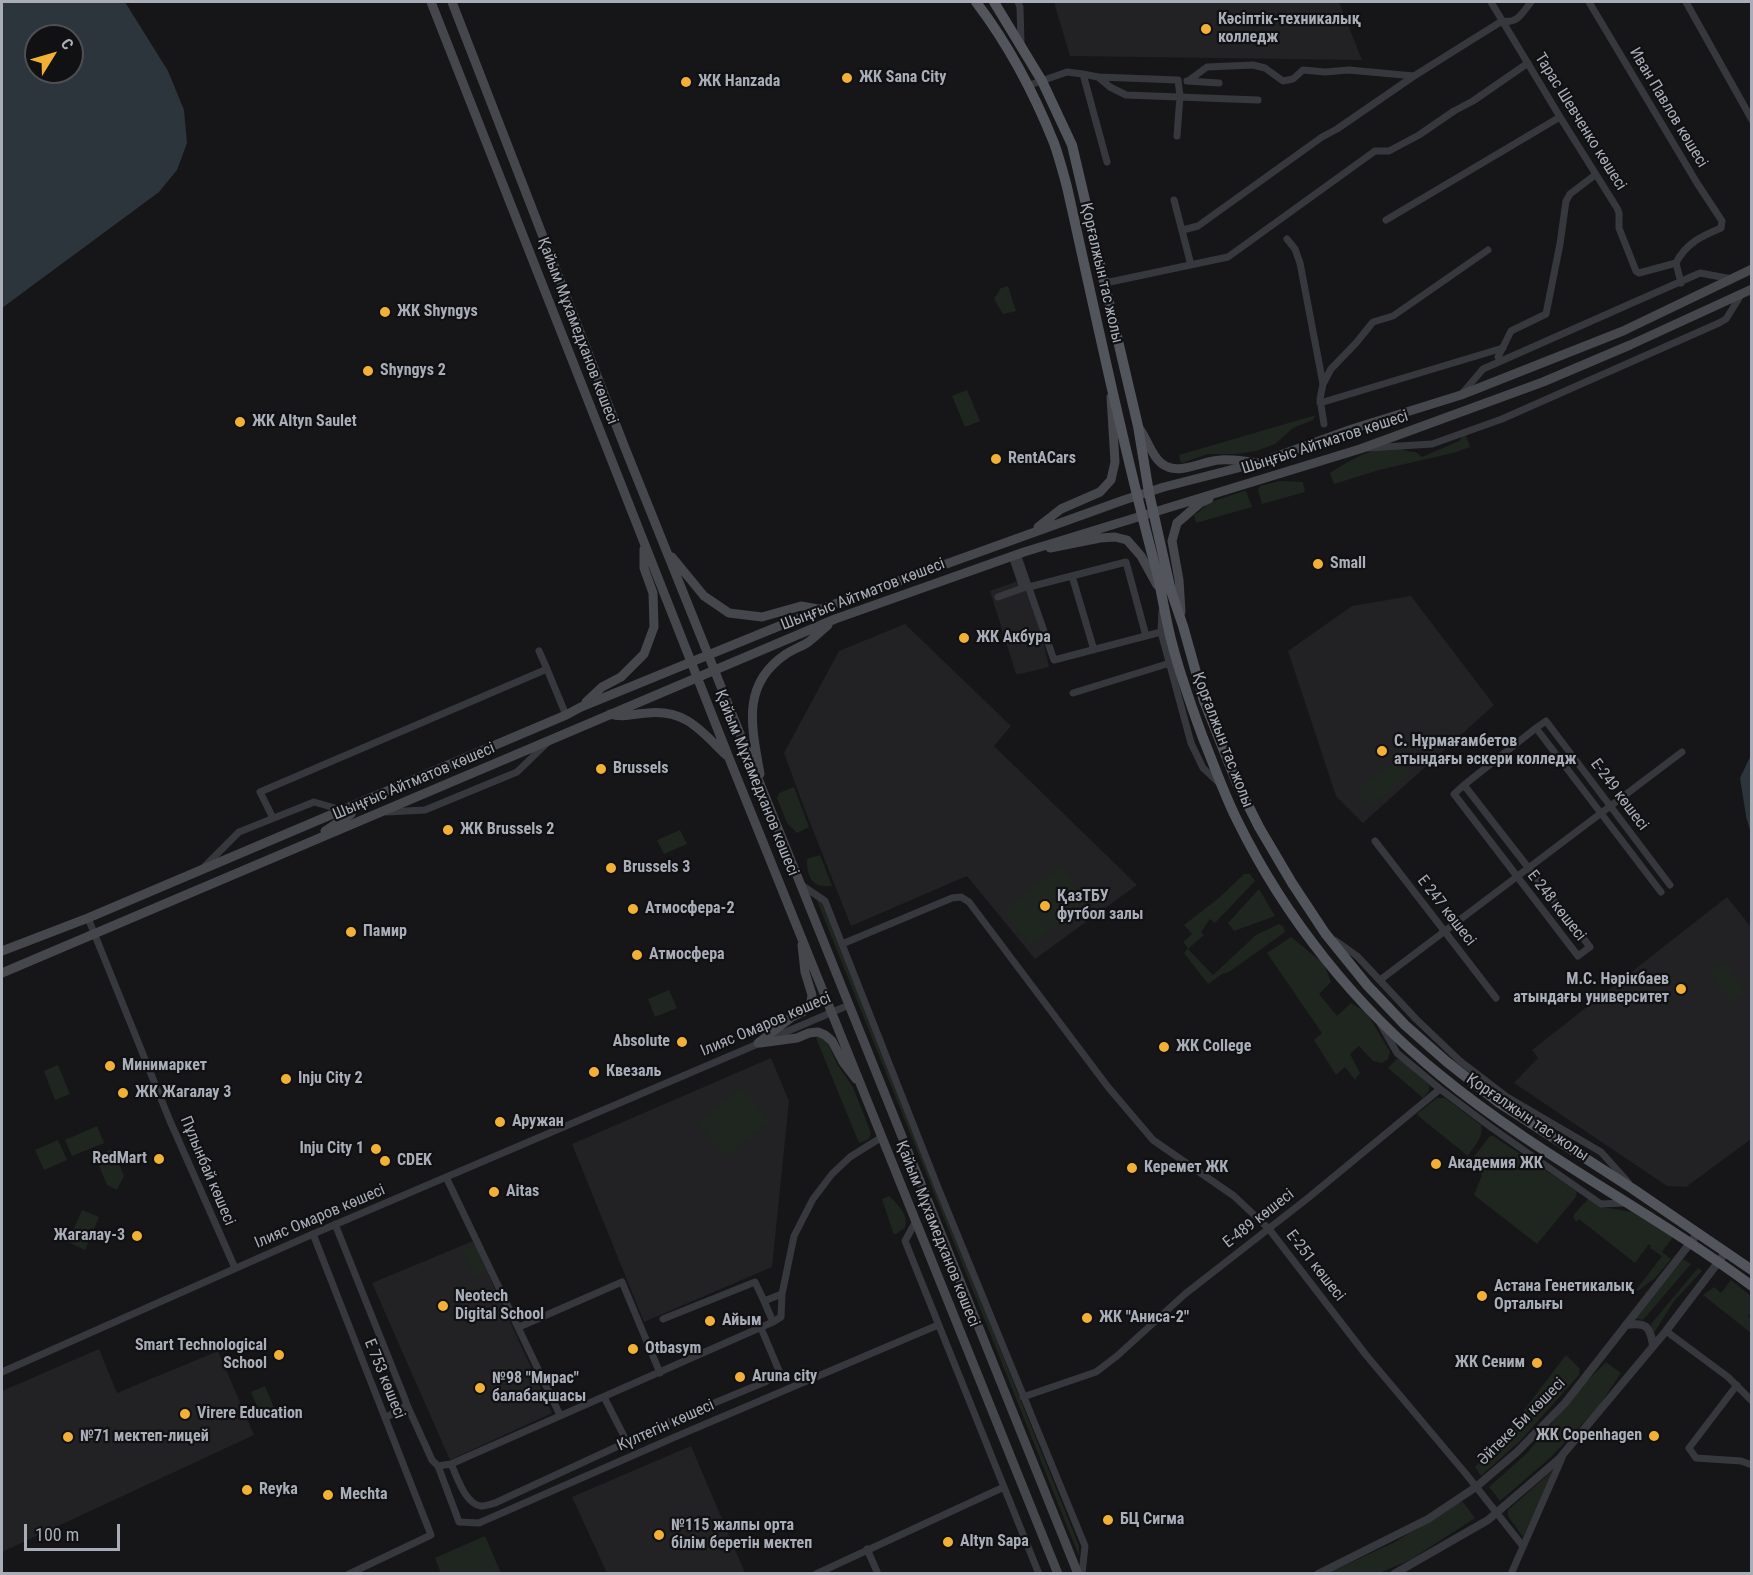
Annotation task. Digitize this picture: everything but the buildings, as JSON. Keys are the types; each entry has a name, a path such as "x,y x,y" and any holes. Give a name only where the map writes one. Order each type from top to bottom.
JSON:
{"main road":[{"name":"Қайым Мұхамедханов көшесі","path":"431,2 729,758 1058,1574"},
{"name":"Қайым Мұхамедханов көшесі","path":"452,2 714,671 1080,1574"},
{"name":"Қорғалжын тас жолы","path":"976,2 1028,86 1054,144 1067,187 1175,656 1221,785 1237,821 1269,878 1328,964 1379,1020 1439,1075 1508,1127 1691,1243 1752,1286"},
{"name":"Қорғалжын тас жолы","path":"994,2 1042,81 1072,146 1138,426 1149,493 1171,591 1204,701 1236,781 1292,884 1325,933 1367,985 1446,1062 1498,1102 1633,1189 1752,1270"},
{"name":"Шыңғыс Айтматов көшесі","path":"2,951 88,918 581,707 821,609 1137,497 1261,462 1352,429 1461,395 1623,331 1752,269"},
{"path":"542,283 559,277"},
{"name":"Шыңғыс Айтматов көшесі","path":"2,973 835,619 1018,554 1360,449 1544,382 1752,289"},
{"path":"1031,533 1061,509 1100,492 1111,480 1115,462 1111,420 1111,385"},
{"path":"1138,426 1156,458 1162,465 1172,468 1180,469 1219,460 1261,462"},
{"path":"1183,627 1179,580 1172,541 1177,523 1200,503 1229,490"},
{"path":"1018,554 1079,544 1100,538 1115,537 1127,540 1141,556 1162,594"},
{"path":"581,707 602,687 621,677 644,654 654,627 653,593 644,568 644,544"},
{"path":"664,545 704,596 729,613 762,618 801,606 821,609"},
{"path":"764,794 752,715 754,695 767,670 785,654 808,642 835,619"},
{"path":"610,714 619,717 657,712 681,716 698,727 729,758"},
{"path":"393,807 393,797 396,794 430,776 440,768"},
{"path":"314,840 351,814 354,805"},
{"path":"178,879 185,896"},
{"path":"758,1044 792,1017 803,1012 811,1002 812,995 805,972 801,934"},
{"path":"758,1044 796,1038 809,1033 818,1032 825,1035 832,1041 843,1062 864,1090"}],"street":[{"path":"1018,2 1022,46"},
{"name":"Тарас Шевченко көшесі","path":"1491,2 1619,213 1619,228 1636,271 1639,273 1676,263"},
{"path":"1183,230 1198,226 1322,136 1338,129 1414,76 1502,21 1511,22 1518,19 1531,2"},
{"name":"Иван Павлов көшесі","path":"1589,2 1722,221 1721,228 1697,238 1686,247 1676,263"},
{"path":"1686,2 1752,120"},
{"path":"1105,283 1228,256 1375,151 1389,151 1419,135 1528,63"},
{"path":"1188,81 1207,67 1223,65 1253,65 1265,68 1282,81 1293,79 1303,70 1325,72 1349,70 1414,76"},
{"path":"1028,86 1067,72 1098,77 1219,84"},
{"path":"1083,74 1107,162"},
{"path":"1098,77 1110,87 1126,95 1258,100"},
{"path":"1177,136 1180,96 1178,80"},
{"path":"1386,220 1560,117"},
{"path":"1498,357 1511,331 1546,314 1566,201 1570,194 1595,174"},
{"path":"1174,200 1191,265"},
{"path":"1287,239 1300,263 1323,384"},
{"path":"1324,424 1320,403 1323,384 1331,369 1356,343 1366,327 1373,322 1393,316 1488,250"},
{"path":"1676,263 1682,283"},
{"path":"1461,395 1483,369 1682,283 1700,273 1732,279"},
{"path":"1360,449 1432,444 1502,419 1719,323 1726,319 1741,294"},
{"path":"1320,403 1503,348"},
{"path":"1018,554 1054,660 1161,632"},
{"path":"998,597 1021,591 1023,588 1018,554"},
{"path":"1029,587 1126,562 1146,636"},
{"path":"1072,576 1094,650"},
{"path":"1162,594 1161,632 1191,743 1203,768 1221,785"},
{"path":"539,651 566,715"},
{"path":"1073,693 1170,663"},
{"path":"273,818 260,792 546,669"},
{"name":"Е-249 көшесі","path":"1536,728 1546,721 1670,885"},
{"path":"1464,785 1536,728 1661,892"},
{"path":"381,812 425,810 516,772 549,741"},
{"path":"1380,980 1682,752"},
{"name":"Е 248 көшесі","path":"1464,785 1590,947 1578,956 1454,794 1464,785"},
{"path":"200,870 239,832 314,802 342,810"},
{"name":"Е 247 көшесі","path":"1375,841 1496,998"},
{"path":"800,883 825,901 1085,1546 1080,1574"},
{"name":"Е-251 көшесі","path":"842,944 952,898 961,897 969,903 1108,1087 1153,1140 1234,1196 1269,1229 1366,1355 1522,1545"},
{"name":"Пұлынбай көшесі","path":"88,918 170,1121 235,1268"},
{"path":"1325,933 1357,956 1416,1019 1460,1061 1507,1097 1601,1152 1633,1189"},
{"name":"Ілияс Омаров көшесі","path":"2,1372 335,1224 849,1005"},
{"path":"1379,1020 1397,1053 1492,1128 1601,1204 1628,1203"},
{"name":"Е-489 көшесі","path":"1023,1397 1096,1372 1117,1356 1185,1294 1413,1114 1440,1089"},
{"path":"335,1224 403,1390 407,1406 432,1460 438,1466 452,1464 762,1328 781,1317 782,1294 794,1236 813,1199 832,1174 850,1157 882,1137"},
{"path":"446,1177 560,1415"},
{"path":"916,1221 905,1241 1039,1574"},
{"name":"Әйтеке Би көшесі","path":"1318,1574 1428,1519 1476,1487 1516,1452 1565,1403 1698,1233"},
{"name":"Е 753 көшесі","path":"313,1234 432,1534 349,1574"},
{"path":"1394,1574 1488,1520 1564,1453 1666,1331 1726,1252"},
{"path":"519,1327 622,1282 660,1373"},
{"path":"663,1319 755,1282 773,1322"},
{"path":"764,1301 782,1294"},
{"path":"1626,1325 1640,1324 1648,1328 1653,1345"},
{"name":"Күлтегін көшесі","path":"438,1466 459,1522 479,1523 685,1432 938,1325"},
{"path":"452,1464 466,1495 472,1502 480,1506 495,1503 673,1419 765,1382 780,1373 762,1328"},
{"path":"1666,1331 1737,1385 1752,1401"},
{"path":"1737,1385 1689,1448 1696,1458 1741,1461 1752,1465"},
{"path":"604,1397 627,1442"},
{"path":"385,1418 407,1406"},
{"path":"1510,1574 1564,1453"},
{"path":"816,1574 1004,1487"},
{"path":"867,1549 878,1574"}],"shaded area":[{"path":"2,2 125,2 168,71 184,110 187,143 177,170 159,192 2,308"},
{"name":"Кәсіптік-техникалық колледж","path":"1054,2 1339,2 1362,60 1070,56"},
{"path":"1008,286 1016,311 1003,314 994,299 1001,288"},
{"path":"967,390 980,421 965,427 952,396"},
{"path":"1316,415 1313,420 1293,428 1275,444 1256,451 1237,454 1208,454 1181,463 1179,455"},
{"path":"1465,433 1470,447 1453,453 1379,470 1334,484 1330,473 1360,456 1384,448 1416,452 1422,457 1459,441"},
{"path":"1280,481 1303,482 1305,492 1262,504 1258,490 1260,486"},
{"path":"1244,491 1252,507 1196,523 1194,515 1208,503"},
{"path":"1029,577 1049,667 1016,674 990,591"},
{"name":"С. Нұрмағамбетов атындағы әскери колледж","path":"1411,596 1494,705 1363,823 1336,796 1288,651 1352,606"},
{"path":"905,624 1011,726 994,746 1137,885 1035,959 967,876 851,926 805,810 784,753 839,651"},
{"path":"1752,755 1751,834 1740,778"},
{"path":"1398,758 1410,775 1370,807 1356,790"},
{"path":"794,787 809,827 797,833 787,823 777,798 779,793"},
{"path":"680,830 687,844 664,854 657,840"},
{"path":"820,855 832,886 819,885 809,876 807,859"},
{"name":"ҚазТБУ футбол залы","path":"1060,866 1087,901 1030,946 1003,911"},
{"path":"1244,874 1250,874 1255,881 1215,923 1210,919 1201,932 1204,935 1188,949 1213,975 1256,935 1279,924 1283,926 1285,932 1229,972 1208,984 1184,953 1188,948 1183,942 1192,934 1184,925 1220,897"},
{"path":"1259,889 1275,916 1234,931 1228,923"},
{"name":"М.С. Нәрікбаев атындағы университет","path":"1727,897 1751,927 1751,1139 1686,1187 1667,1186 1514,1083 1538,1058 1532,1050"},
{"path":"816,898 821,901 1079,1546 1079,1556"},
{"path":"1291,937 1324,964 1331,982 1319,994 1337,1016 1351,1003 1367,1013 1390,1052 1388,1059 1382,1063 1373,1061 1359,1046 1350,1054 1360,1073 1355,1080 1345,1067 1336,1075 1314,1040 1322,1033 1267,953"},
{"path":"1724,962 1745,991 1730,1002 1709,973"},
{"path":"669,990 677,1008 655,1017 648,999"},
{"path":"819,1036 828,1043 837,1064 853,1087 871,1133 869,1139 859,1143 816,1038"},
{"path":"771,1058 789,1101 772,1267 644,1322 572,1144"},
{"path":"1397,1059 1429,1085 1429,1091 1423,1098 1388,1068"},
{"path":"58,1065 70,1094 55,1100 44,1071"},
{"path":"741,1087 770,1122 726,1157 698,1122"},
{"path":"1437,1098 1445,1098 1481,1125 1480,1137 1468,1156 1417,1115"},
{"path":"97,1126 104,1143 72,1156 65,1140"},
{"path":"1490,1136 1577,1191 1576,1197 1537,1244 1474,1195 1482,1175 1469,1163"},
{"path":"58,1140 67,1160 44,1170 35,1150"},
{"path":"113,1149 124,1176 117,1190 107,1185 95,1156"},
{"path":"889,1196 902,1210 906,1223 905,1228 894,1235 882,1199"},
{"path":"1588,1199 1602,1207 1633,1212 1673,1237 1662,1252 1671,1259 1655,1278 1638,1291 1636,1290 1662,1256 1650,1248 1649,1244 1635,1263 1579,1219 1576,1222 1573,1216 1584,1203 1586,1204"},
{"path":"82,1210 99,1217 85,1250 68,1242"},
{"path":"473,1241 552,1413 450,1460 372,1283"},
{"path":"475,1245 486,1271 474,1277 462,1251"},
{"path":"1683,1259 1691,1264 1643,1320 1634,1318"},
{"path":"1698,1268 1702,1271 1674,1301 1654,1333 1651,1324"},
{"path":"1731,1280 1751,1296 1751,1312 1748,1316 1751,1319 1751,1333 1703,1295 1714,1287 1721,1293"},
{"name":"№71 мектеп-лицей","path":"99,1349 117,1393 218,1351 254,1435 2,1552 2,1391"},
{"path":"1566,1355 1580,1369 1579,1375 1521,1440 1481,1476 1475,1467 1505,1435"},
{"path":"1606,1362 1621,1373 1598,1407 1551,1457 1500,1501 1489,1487 1527,1453 1583,1385"},
{"path":"265,1386 277,1415 263,1420 251,1392"},
{"name":"№115 жалпы орта білім беретін мектеп","path":"691,1446 745,1573 607,1573 572,1497"},
{"path":"1552,1471 1523,1537 1508,1516 1508,1510"},
{"path":"1462,1501 1475,1518 1410,1560 1379,1573 1326,1574 1395,1542"},
{"path":"485,1536 501,1573 441,1573 435,1558"}],"place":[{"name":"Кәсіптік-техникалық колледж","path":"1206,29"},
{"name":"ЖК Sana City","path":"847,78"},
{"name":"ЖК Hanzada","path":"686,82"},
{"name":"ЖК Shyngys","path":"385,312"},
{"name":"Shyngys 2","path":"368,371"},
{"name":"ЖК Altyn Saulet","path":"240,422"},
{"name":"RentACars","path":"996,459"},
{"name":"Small","path":"1318,564"},
{"name":"ЖК Акбура","path":"964,638"},
{"name":"С. Нұрмағамбетов атындағы әскери колледж","path":"1382,751"},
{"name":"Brussels","path":"601,769"},
{"name":"ЖК Brussels 2","path":"448,830"},
{"name":"Brussels 3","path":"611,868"},
{"name":"ҚазТБУ футбол залы","path":"1045,906"},
{"name":"Атмосфера-2","path":"633,909"},
{"name":"Памир","path":"351,932"},
{"name":"Атмосфера","path":"637,955"},
{"name":"М.С. Нәрікбаев атындағы университет","path":"1681,989"},
{"name":"Absolute","path":"682,1042"},
{"name":"ЖК College","path":"1164,1047"},
{"name":"Минимаркет","path":"110,1066"},
{"name":"Квезаль","path":"594,1072"},
{"name":"Inju City 2","path":"286,1079"},
{"name":"ЖК Жагалау 3","path":"123,1093"},
{"name":"Аружан","path":"500,1122"},
{"name":"Inju City 1","path":"376,1149"},
{"name":"RedMart","path":"159,1159"},
{"name":"CDEK","path":"385,1161"},
{"name":"Академия ЖК","path":"1436,1164"},
{"name":"Керемет ЖК","path":"1132,1168"},
{"name":"Aitas","path":"494,1192"},
{"name":"Жагалау-3","path":"137,1236"},
{"name":"Астана Генетикалық Орталығы","path":"1482,1296"},
{"name":"Neotech Digital School","path":"443,1306"},
{"name":"ЖК \"Аниса-2\"","path":"1087,1318"},
{"name":"Айым","path":"710,1321"},
{"name":"Otbasym","path":"633,1349"},
{"name":"Smart Technological School","path":"279,1355"},
{"name":"ЖК Сеним","path":"1537,1363"},
{"name":"Aruna city","path":"740,1377"},
{"name":"№98 \"Мирас\" балабақшасы","path":"480,1388"},
{"name":"Virere Education","path":"185,1414"},
{"name":"ЖК Copenhagen","path":"1654,1436"},
{"name":"№71 мектеп-лицей","path":"68,1437"},
{"name":"Reyka","path":"247,1490"},
{"name":"Mechta","path":"328,1495"},
{"name":"БЦ Сигма","path":"1108,1520"},
{"name":"№115 жалпы орта білім беретін мектеп","path":"659,1535"},
{"name":"Altyn Sapa","path":"948,1542"}]}
